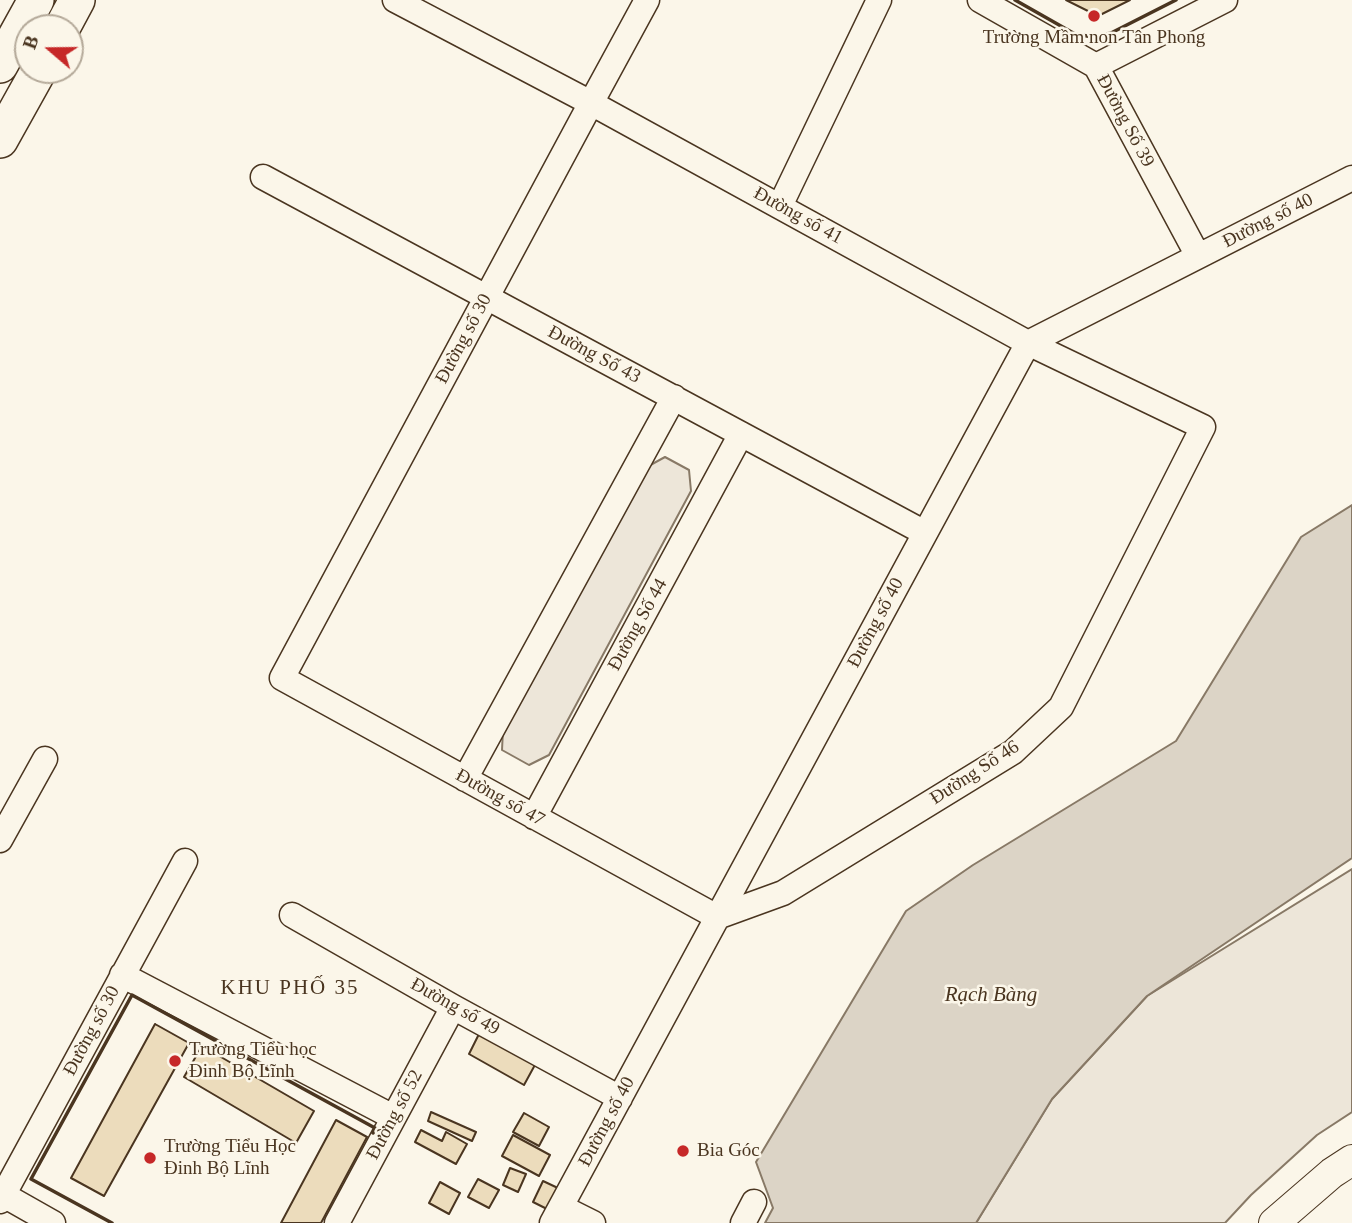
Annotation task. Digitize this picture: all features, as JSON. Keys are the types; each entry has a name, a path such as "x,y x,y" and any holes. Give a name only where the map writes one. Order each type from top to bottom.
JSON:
{"main road":[{"path":"0,65 36,0"},
{"path":"0,140 31,84"}],"street":[{"name":"Đường số 41","path":"395,0 591,103 1028,344 1203,427"},
{"name":"Đường số 30","path":"282,678 647,0"},
{"path":"780,206 879,0"},
{"name":"Đường Số 39","path":"979,0 1096,66 1198,256"},
{"path":"1096,66 1225,0"},
{"name":"Đường Số 43","path":"262,177 925,533"},
{"name":"Đường số 40","path":"557,1215 1028,344 1352,178"},
{"path":"465,779 674,397"},
{"name":"Đường Số 46","path":"717,917 783,893 1013,752 1061,707 1203,427"},
{"name":"Đường Số 44","path":"534,817 741,434"},
{"name":"Đường số 47","path":"282,678 717,917"},
{"path":"0,840 45,759"},
{"name":"Đường số 30","path":"1,1196 186,861"},
{"name":"Đường số 49","path":"292,915 620,1098"},
{"path":"122,975 393,1118"},
{"name":"Đường số 52","path":"337,1223 453,1007"},
{"path":"1274,1223 1332,1173 1352,1160"},
{"path":"1,1196 53,1223"},
{"path":"557,1215 593,1223"}],"shaded area":[{"path":"665,457 689,470 691,491 549,755 529,765 502,750 503,730 645,468"},
{"path":"1352,869 1352,1112 1317,1135 1251,1195 1225,1223 976,1223 1052,1099 1147,996"}],"water":[{"name":"Rạch Bàng","path":"1352,505 1352,858 1147,996 1052,1099 976,1223 765,1223 773,1208 756,1162 906,911 973,865 1176,741 1301,537"}],"building":[{"path":"1066,0 1130,0 1098,16"},
{"path":"155,1024 189,1043 104,1196 71,1178"},
{"path":"480,1032 536,1063 524,1085 469,1054"},
{"path":"202,1046 314,1111 296,1143 184,1077"},
{"path":"431,1112 476,1132 472,1141 428,1121"},
{"path":"524,1113 549,1127 539,1146 513,1132"},
{"path":"336,1120 367,1137 321,1223 281,1223"},
{"path":"421,1130 442,1141 446,1132 467,1144 456,1164 415,1142"},
{"path":"513,1135 550,1155 539,1176 502,1156"},
{"path":"510,1168 526,1174 518,1192 503,1185"},
{"path":"478,1179 499,1190 489,1208 468,1197"},
{"path":"543,1181 560,1189 549,1210 533,1202"},
{"path":"440,1182 460,1193 449,1214 429,1203"}],"wall":[{"path":"1015,0 1075,34 1093,37 1111,33 1176,0"},
{"path":"112,1223 31,1179 132,995 375,1128 373,1133"}],"place":[{"name":"Trường Mầm non Tân Phong","path":"1094,16"},
{"name":"Trường Tiểu học Đinh Bộ Lĩnh","path":"175,1061"},
{"name":"Bia Góc","path":"683,1151"},
{"name":"Trường Tiểu Học Đinh Bộ Lĩnh","path":"150,1158"}],"district":[{"name":"KHU PHỐ 35","path":"290,988"}]}
